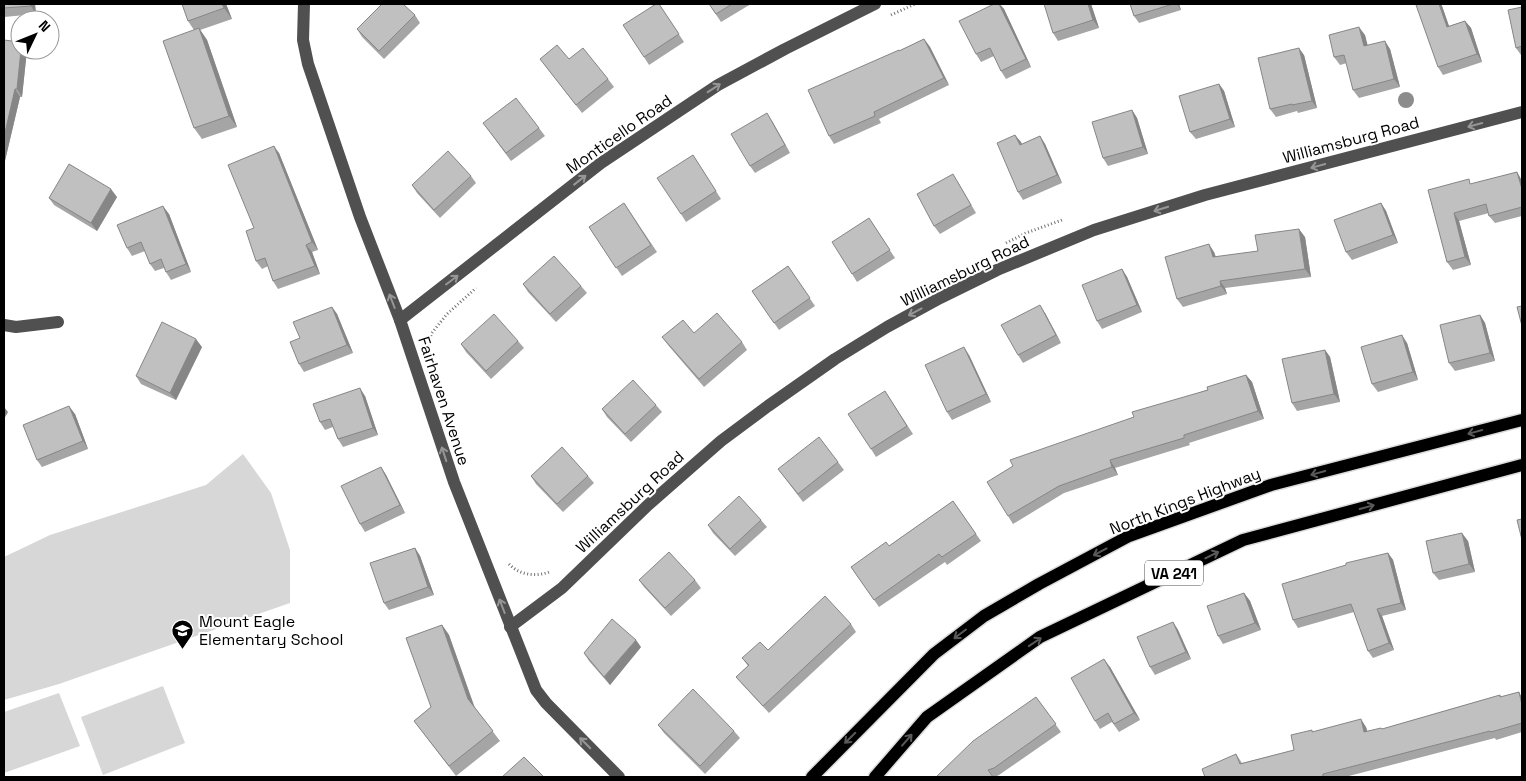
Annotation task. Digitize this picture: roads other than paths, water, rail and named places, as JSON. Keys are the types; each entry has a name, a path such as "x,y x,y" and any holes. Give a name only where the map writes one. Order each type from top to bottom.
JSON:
{"main road":[{"name":"North Kings Highway","path":"812,777 934,654 984,616 1129,536 1271,486 1522,420"},
{"name":"VA 241","path":"875,777 926,718 1040,637 1243,540 1522,465"}],"street":[{"name":"Fairhaven Avenue","path":"304,4 303,40 308,64 360,217 400,320 454,482 510,627 536,690 546,703 620,777"},
{"name":"Monticello Road","path":"400,320 601,163 718,85 876,4"},
{"name":"Williamsburg Road","path":"510,627 562,588 648,505 721,441 835,359 887,327 940,298 998,270 1094,230 1205,195 1522,112"},
{"path":"4,326 16,327 58,322"}],"place":[{"name":"Mount Eagle Elementary School","path":"183,649"}]}
